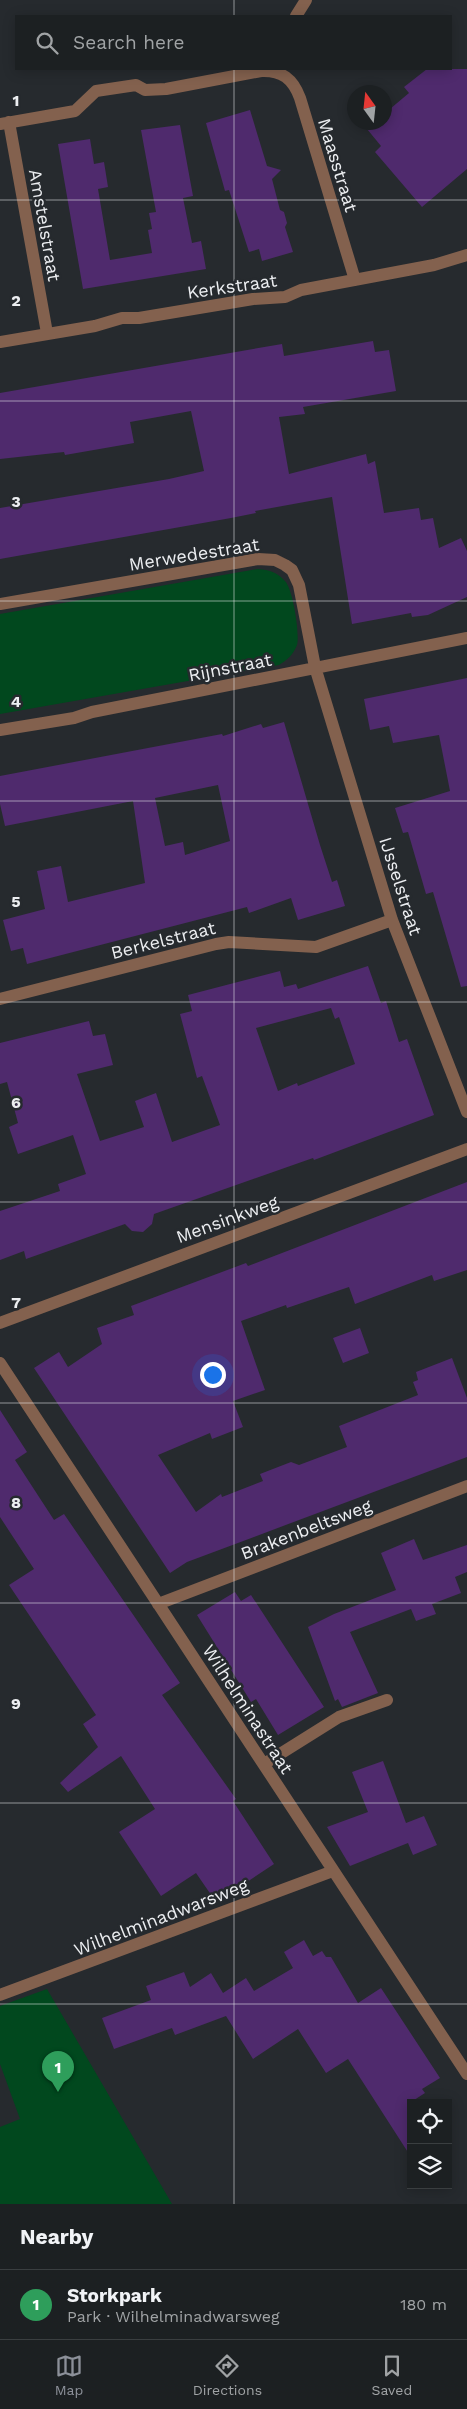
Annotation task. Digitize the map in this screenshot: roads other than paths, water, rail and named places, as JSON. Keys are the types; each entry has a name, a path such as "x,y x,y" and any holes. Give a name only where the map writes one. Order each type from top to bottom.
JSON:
{"street":[{"path":"297,15 306,0"},
{"name":"Maasstraat","path":"5,123 75,111 96,91 136,85 145,90 166,89 215,78 273,70 282,74 296,87 354,280"},
{"name":"Amstelstraat","path":"5,123 47,334"},
{"name":"Kerkstraat","path":"0,342 95,326 122,318 139,318 254,299 285,297 301,290 434,265 467,255"},
{"name":"Merwedestraat","path":"0,604 258,559 275,560 292,570 299,585 314,667"},
{"name":"Rijnstraat","path":"0,730 74,718 92,712 467,638"},
{"name":"IJsselstraat","path":"314,667 392,920 467,1112"},
{"name":"Berkelstraat","path":"0,999 222,942 316,947 392,920"},
{"name":"Mensinkweg","path":"0,1323 467,1149"},
{"name":"Wilhelminastraat","path":"0,1362 467,2074"},
{"name":"Brakenbeltsweg","path":"158,1604 467,1486"},
{"path":"264,1764 339,1717 387,1700"},
{"name":"Wilhelminadwarsweg","path":"0,1995 333,1871"}],"place":[{"name":"Storkpark","path":"58,2092"}]}
